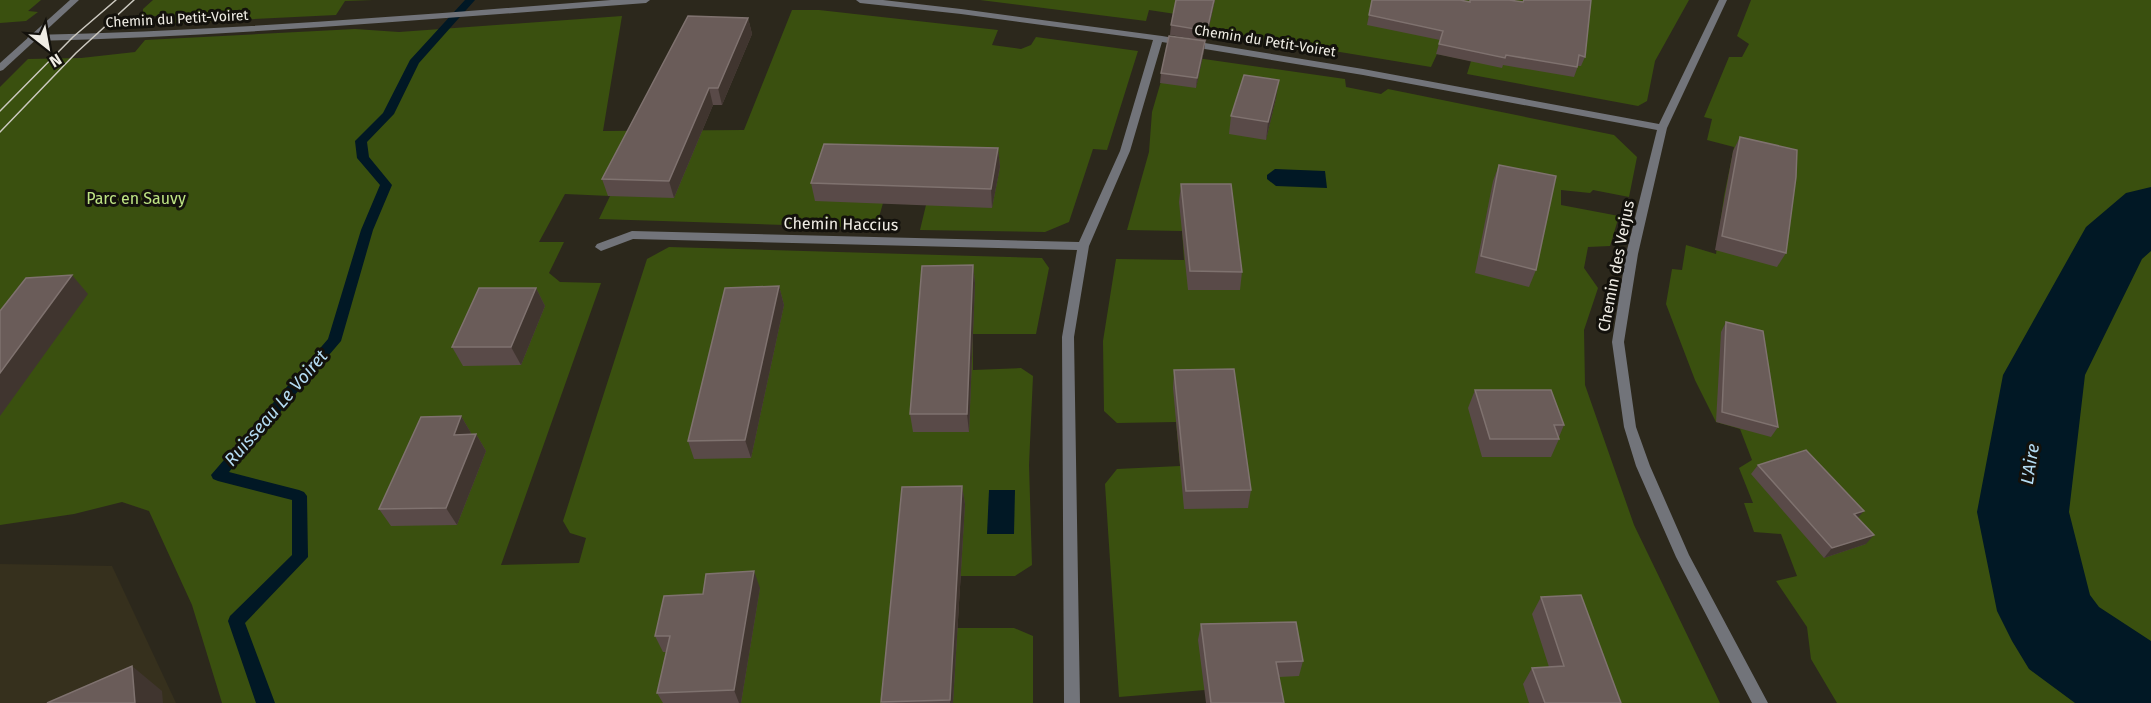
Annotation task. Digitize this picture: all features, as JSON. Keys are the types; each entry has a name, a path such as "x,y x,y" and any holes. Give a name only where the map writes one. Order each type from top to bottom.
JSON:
{"street":[{"path":"0,68 75,0"},
{"name":"Chemin du Petit-Voiret","path":"32,38 116,36 381,20 646,0"},
{"name":"Chemin du Petit-Voiret","path":"860,0 945,9 1158,39 1406,78 1662,128"},
{"name":"Chemin des Verjus","path":"1723,0 1662,128 1632,254 1618,342 1623,386 1633,437 1678,547 1760,703"},
{"path":"1072,703 1068,337 1083,246 1125,151 1158,39"},
{"name":"Chemin Haccius","path":"601,247 632,235 1083,246"}],"shaded area":[{"path":"0,564 112,566 176,703 0,703"}],"green space":[{"path":"0,0 41,0 28,11 38,12 26,21 0,23"},
{"path":"153,0 373,0 345,1 336,15 157,24 162,16 143,14 143,9"},
{"path":"980,0 1197,0 1189,16 1149,10 1146,21"},
{"path":"1214,0 1689,0 1655,61 1647,101 1638,106 1467,74 1471,61 1437,54 1431,67 1200,29"},
{"path":"1751,0 2151,0 2151,703 1837,703 1811,659 1807,627 1776,581 1797,576 1781,534 1754,532 1744,503 1753,503 1739,468 1752,460 1740,429 1716,422 1695,380 1666,304 1672,269 1682,270 1686,245 1716,254 1734,147 1707,140 1712,119 1704,117 1729,57 1742,57 1749,44 1737,36"},
{"name":"Parc en Sauvy","path":"792,10 819,10 998,30 992,45 1021,49 1031,45 1036,37 1138,51 1107,150 1093,149 1069,222 1045,232 920,230 926,205 883,203 876,228 599,219 610,196 565,194 539,242 564,242 549,273 560,282 601,283 501,565 579,563 586,538 570,533 563,521 647,259 669,247 1042,258 1049,268 1036,334 973,334 973,370 1021,368 1033,376 1029,465 1032,565 1015,576 960,576 957,628 1014,628 1033,636 1033,703 222,703 192,605 149,511 122,502 74,514 0,525 0,87 28,59 81,58 135,52 145,40 355,29 399,32 622,16 603,131 744,130"},
{"path":"1169,54 1345,79 1346,87 1381,94 1388,89 1614,135 1637,157 1629,197 1593,190 1590,193 1561,190 1561,205 1619,216 1610,246 1588,247 1584,268 1598,288 1584,330 1585,385 1634,525 1720,703 1207,703 1205,690 1119,697 1105,484 1117,469 1180,466 1176,422 1117,423 1104,411 1103,341 1116,259 1184,260 1182,231 1127,230 1149,152 1152,112"}],"water":[{"path":"1275,169 1325,171 1327,188 1276,186 1267,179 1267,175"},
{"path":"989,490 1015,490 1014,534 987,534"}],"building":[{"path":"1176,0 1214,0 1207,31 1171,25"},
{"path":"1372,0 1470,2 1470,0 1509,0 1523,2 1524,0 1591,0 1585,57 1579,55 1577,67 1506,55 1505,58 1439,44 1443,31 1369,15"},
{"path":"688,16 748,18 718,88 709,88 669,181 602,179"},
{"path":"1169,36 1205,41 1197,78 1161,73"},
{"path":"1244,75 1279,80 1268,122 1231,116"},
{"path":"1740,137 1797,150 1796,177 1786,253 1722,236"},
{"path":"824,144 998,148 991,189 811,183"},
{"path":"1499,165 1556,176 1536,270 1481,256"},
{"path":"1181,184 1231,184 1242,272 1190,271"},
{"path":"973,265 967,414 910,414 922,266"},
{"path":"72,275 0,373 0,311 26,278"},
{"path":"779,286 745,440 688,441 725,288"},
{"path":"479,288 536,288 511,347 452,347"},
{"path":"1726,322 1763,331 1778,427 1722,412"},
{"path":"1234,369 1251,490 1186,491 1174,370"},
{"path":"1475,390 1551,390 1564,425 1554,425 1559,439 1490,439"},
{"path":"461,416 454,435 476,434 446,508 379,509 421,417"},
{"path":"1806,450 1864,511 1854,514 1874,535 1832,548 1758,465"},
{"path":"962,486 950,700 881,702 902,487"},
{"path":"754,571 734,690 657,693 670,636 655,636 664,596 703,594 706,574"},
{"path":"1581,595 1621,703 1545,703 1532,668 1564,666 1541,597"},
{"path":"1296,622 1303,661 1276,662 1284,703 1211,703 1201,624"},
{"path":"132,666 135,703 47,703"}],"waterway":[{"name":"Ruisseau Le Voiret","path":"266,703 236,621 300,557 299,496 218,475 334,341 367,230 386,185 363,158 361,141 388,114 414,62 470,0"},
{"name":"L'Aire","path":"2151,210 2112,245 2044,375 2023,512 2046,611 2064,638 2151,698"}],"tram line":[{"path":"0,111 73,37 116,0"},
{"path":"0,132 76,53 134,0"}]}
